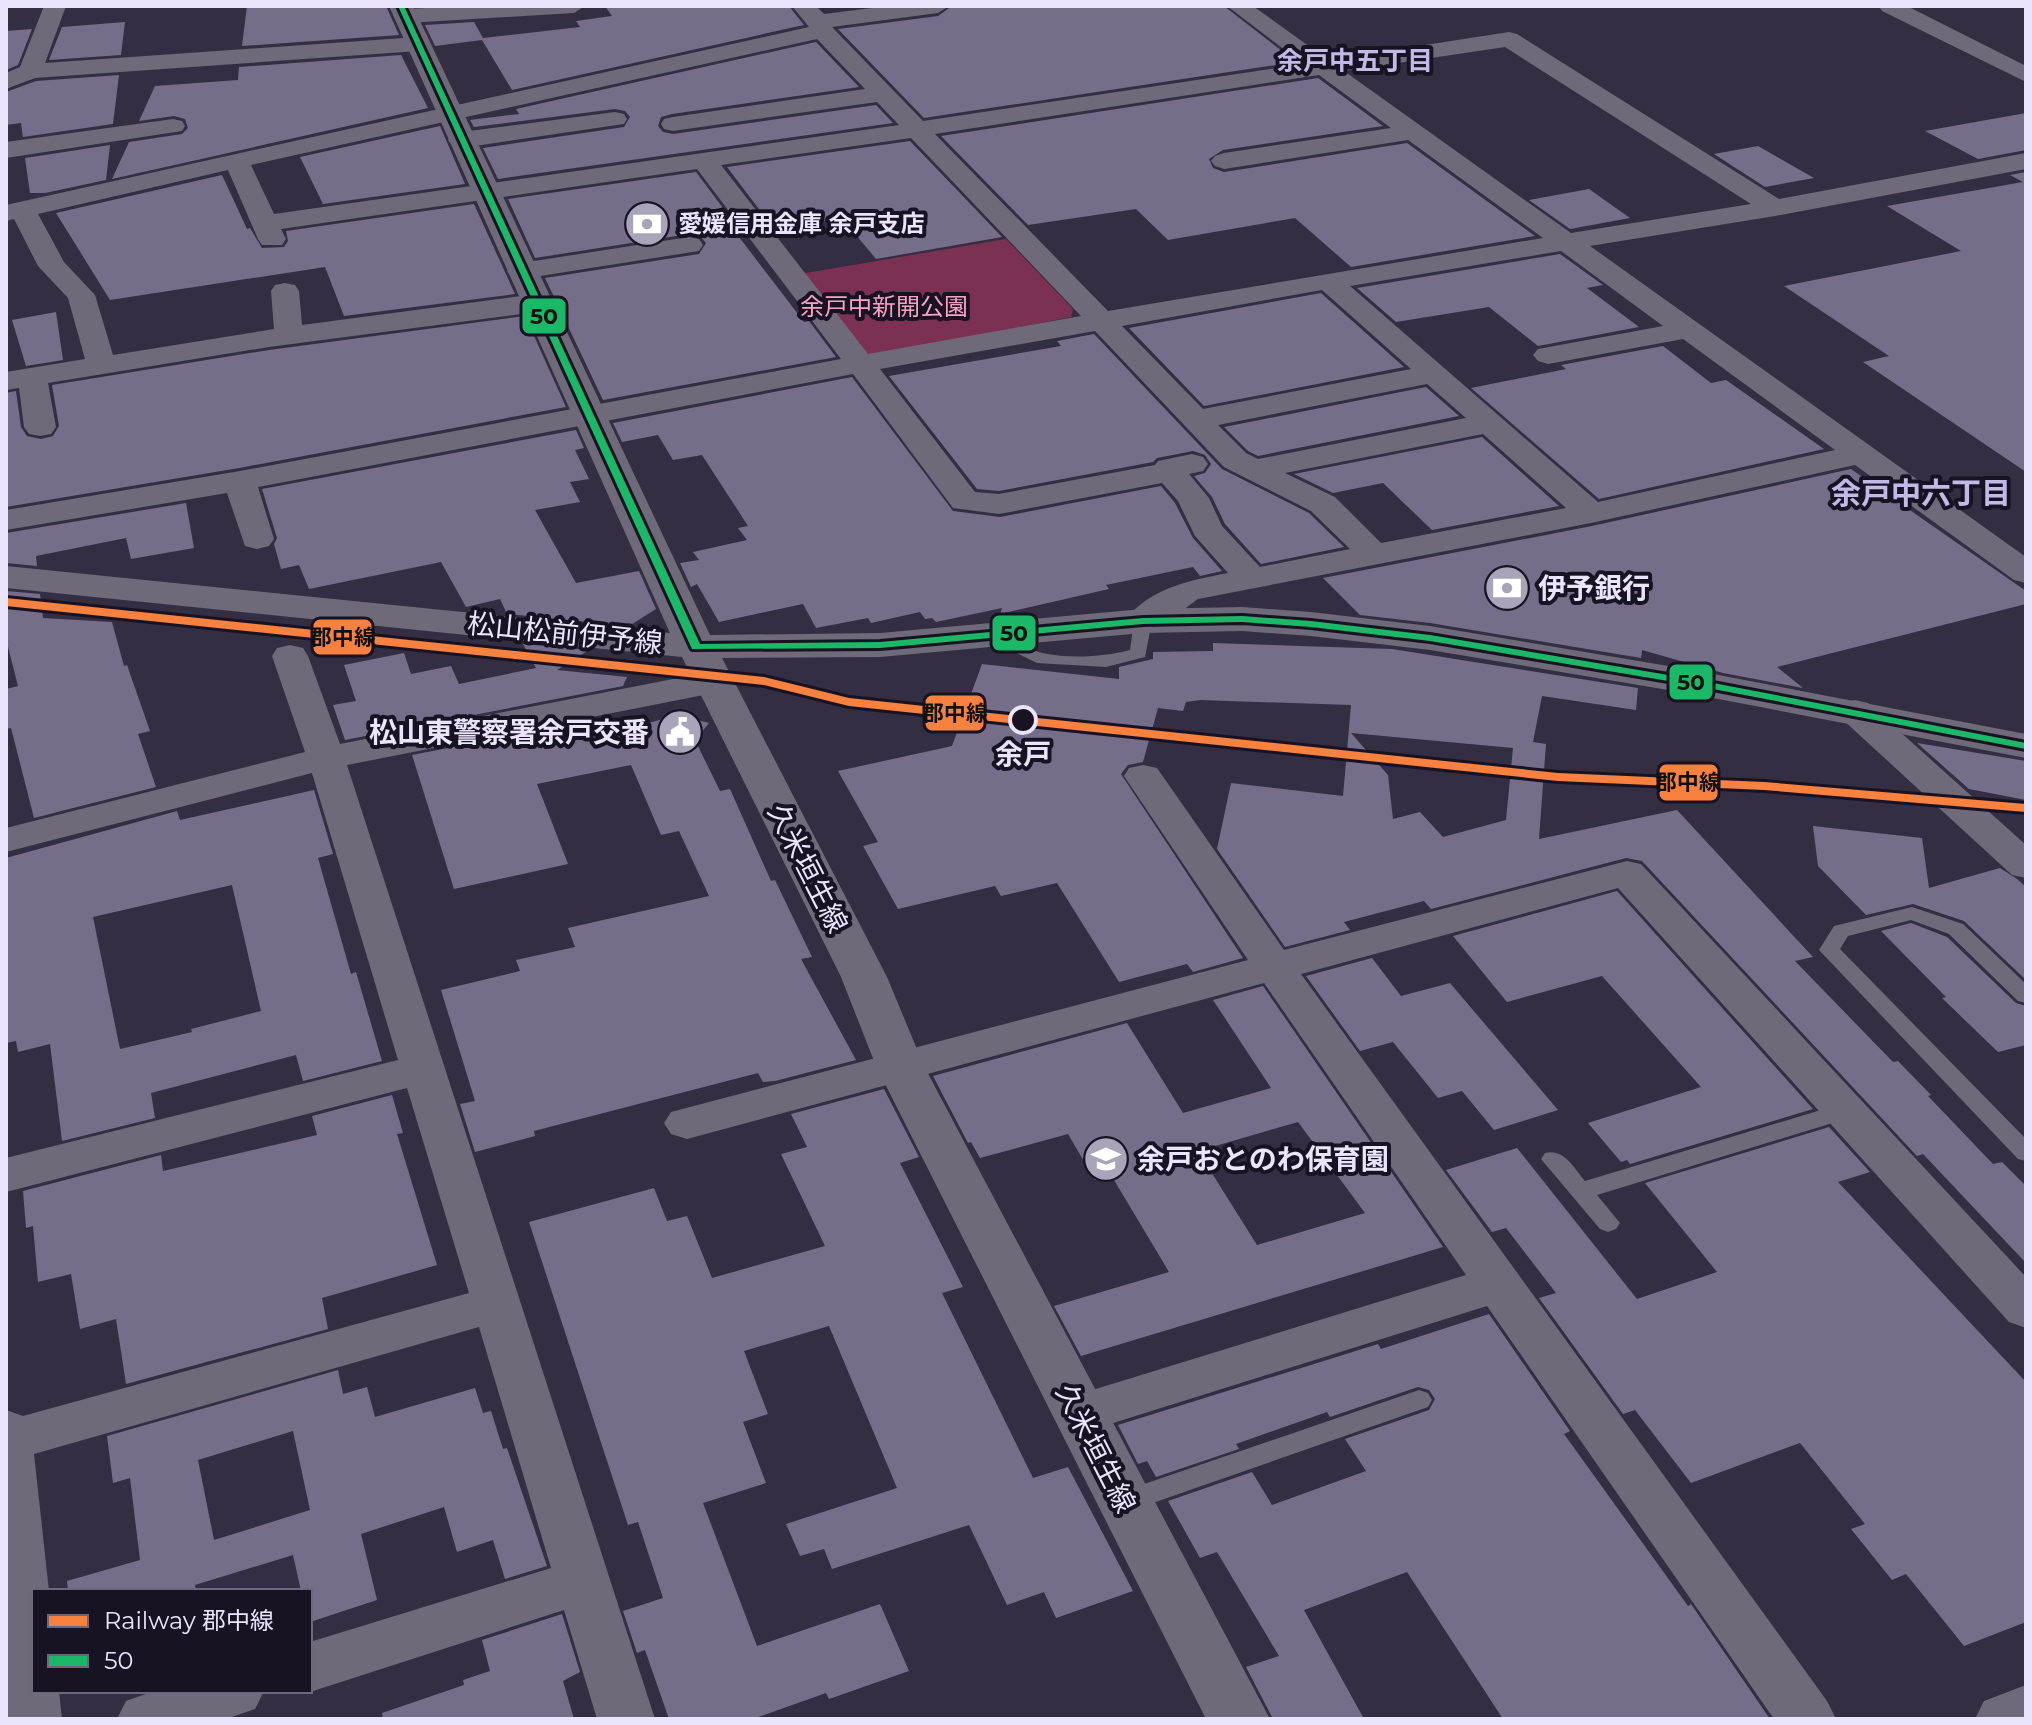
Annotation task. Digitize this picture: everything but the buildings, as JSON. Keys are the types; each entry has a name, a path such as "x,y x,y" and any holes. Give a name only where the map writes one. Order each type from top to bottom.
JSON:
{"main road":[{"name":"久米垣生線","path":"409,22 452,123 705,664 864,977 900,1066 1238,1719"},
{"name":"松山松前伊予線","path":"6,577 705,664 984,633 1143,621 1242,619 1430,638 1855,711 2026,746"}],"street":[{"path":"30,71 55,6"},
{"path":"6,82 30,71 409,22 574,6"},
{"path":"1238,6 2026,573"},
{"path":"1890,6 2026,75"},
{"path":"102,367 81,295 52,266 15,211 237,162 452,123 815,20 949,8"},
{"path":"815,20 915,130 1195,420 1243,463 1323,504 1375,556"},
{"path":"237,162 268,231 484,191 915,130 1509,39 1775,208"},
{"path":"1170,64 1198,86"},
{"path":"673,124 882,94"},
{"path":"1047,109 1073,134"},
{"path":"452,123 615,119"},
{"path":"6,150 173,126"},
{"path":"1224,161 1414,132"},
{"path":"704,160 965,501 999,504 1170,472"},
{"path":"6,520 240,481 860,364 1328,281 1775,208 2026,161"},
{"path":"521,271 689,245"},
{"path":"1328,281 1591,513"},
{"path":"285,291 289,336"},
{"path":"40,427 19,379 289,336 536,303"},
{"path":"1548,355 1687,330"},
{"path":"1195,420 1434,374"},
{"path":"1170,472 1169,468 1243,463 1490,423"},
{"path":"1143,621 1187,591 1591,513 1858,455"},
{"path":"1170,472 1193,498 1207,529 1252,579"},
{"path":"240,481 257,539"},
{"path":"290,656 326,758 626,1719"},
{"path":"6,840 705,664"},
{"path":"1855,711 2026,866"},
{"path":"1143,776 1274,967 1807,1719"},
{"path":"687,1123 1627,873 2026,1309"},
{"path":"6,1175 423,1069"},
{"path":"1078,1414 1498,1284"},
{"path":"33,1719 7,1446 496,1304"},
{"path":"312,1666 583,1581"},
{"path":"146,1719 229,1693"},
{"path":"2004,1719 2026,1710"}],"lane":[{"path":"2026,996 1956,929 1912,913 1841,931 1829,950 2026,1153"},
{"path":"1581,1191 1844,1111"},
{"path":"1553,1159 1608,1223"},
{"path":"1124,1502 1419,1400"}],"green space":[{"name":"余戸中新開公園","path":"1006,239 1073,309 1071,317 878,355 862,354 800,274"}],"rail line":[{"name":"郡中線","path":"6,602 764,681 849,702 1558,777 1764,786 2026,808"}],"transit line":[{"name":"50","path":"401,6 696,647 880,645 1143,621 1242,619 1311,624 1430,638 1692,682 2026,746"}],"place":[{"name":"愛媛信用金庫 余戸支店","path":"647,224"},
{"name":"伊予銀行","path":"1507,588"},
{"name":"余戸","path":"1023,720"},
{"name":"松山東警察署余戸交番","path":"680,732"},
{"name":"余戸おとのわ保育園","path":"1106,1159"}],"district":[{"name":"余戸中五丁目","path":"1355,61"},
{"name":"余戸中六丁目","path":"1921,494"}]}
